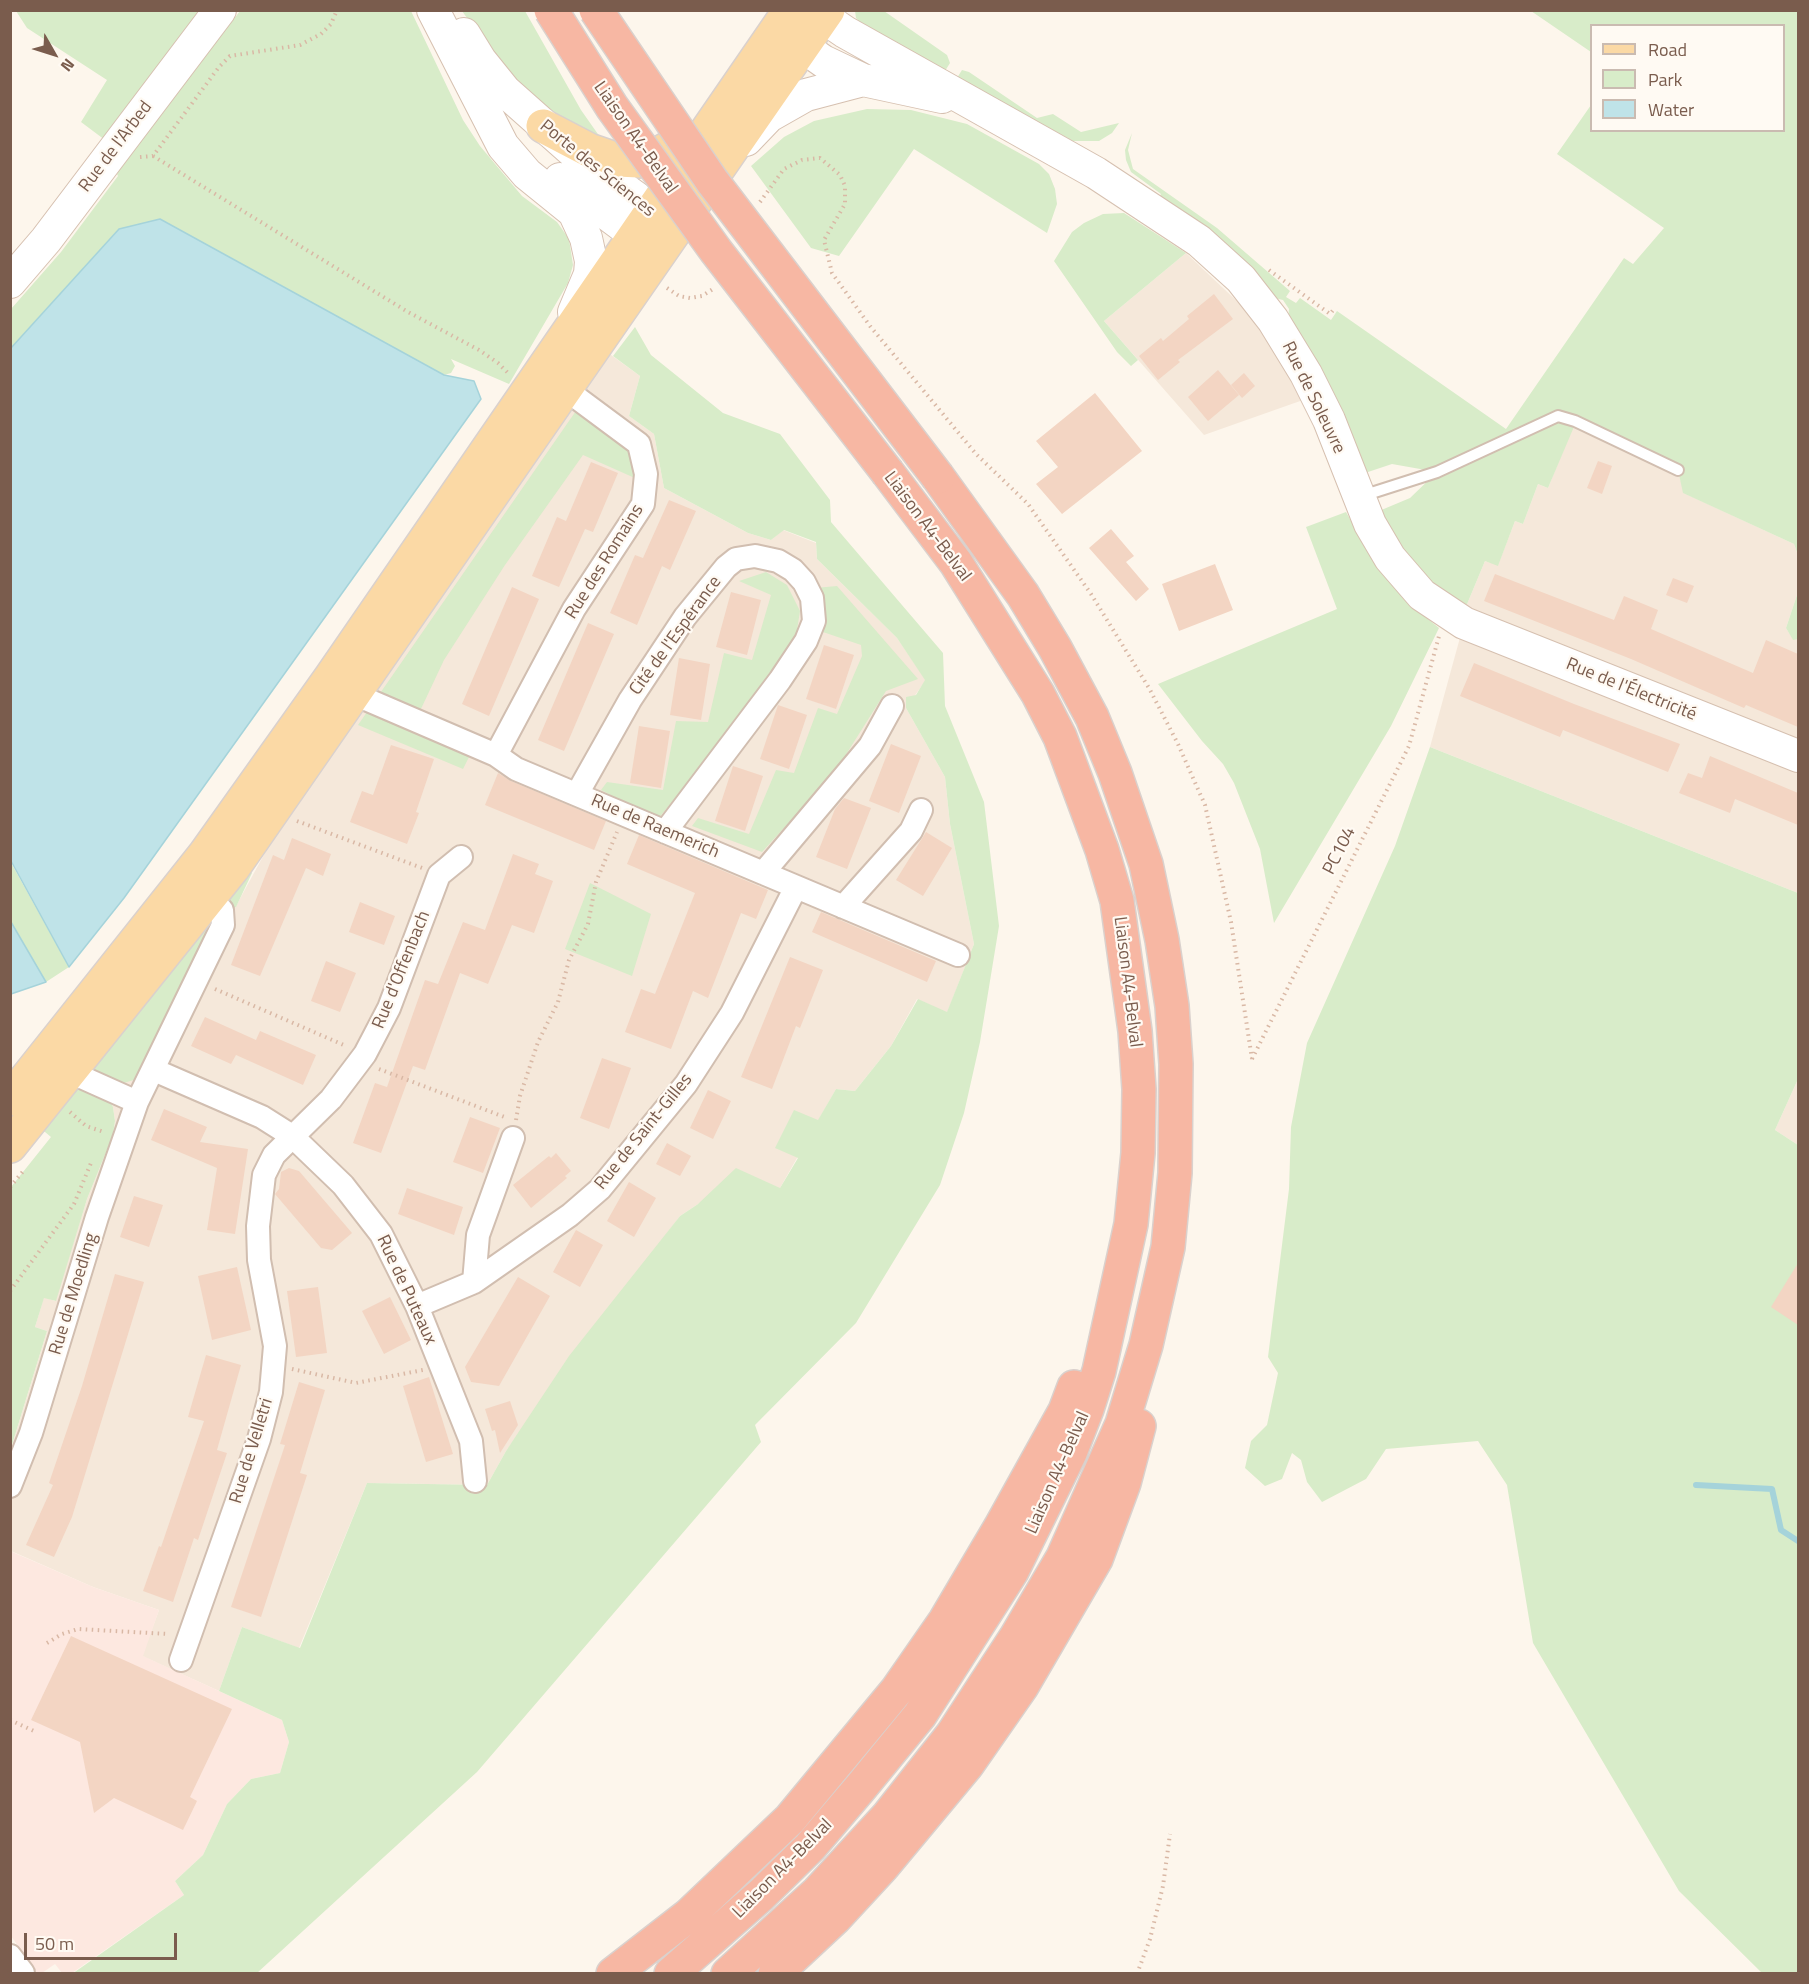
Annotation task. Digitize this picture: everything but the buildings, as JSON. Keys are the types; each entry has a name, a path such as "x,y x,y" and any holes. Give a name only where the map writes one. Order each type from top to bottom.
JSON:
{"highway":[{"name":"Liaison A4-Belval","path":"551,10 612,107 716,251 956,563 1038,694 1060,737 1102,850 1117,901 1135,1031 1139,1089 1138,1153 1131,1224 1099,1371 1066,1463 1012,1571 920,1715 861,1787 810,1846 761,1896 671,1974"},
{"name":"Liaison A4-Belval","path":"596,10 712,181 938,477 1023,595 1055,648 1096,726 1115,773 1146,864 1162,940 1172,1006 1176,1064 1174,1173 1168,1246 1146,1345 1122,1424 1063,1557 1016,1638 952,1735 888,1816 818,1892 728,1974"},
{"path":"613,1974 689,1915 789,1819 843,1758 897,1690 945,1621 1065,1410 1083,1365 1109,1273 1131,1224"},
{"path":"776,1974 835,1918 883,1866 959,1774 1022,1686 1091,1569 1124,1484 1165,1330 1168,1246"}],"main road":[{"name":"Rue de l'Arbed","path":"10,282 116,148 220,10"},
{"name":"Porte des Sciences","path":"433,10 503,146 527,174 574,212 586,238 591,261 590,274 555,352"},
{"name":"Porte des Sciences","path":"450,10 486,68 505,91 577,155 650,237"},
{"path":"543,126 589,150 618,160 639,161 669,149 687,134 774,10"},
{"path":"10,1099 343,686 566,389 587,359 604,318 650,237 790,10"},
{"path":"719,168 803,47 819,12 975,106"},
{"path":"803,47 824,62 862,80 917,90 975,106"},
{"path":"10,1146 210,898 555,352 650,237 769,116 806,95 862,80"},
{"name":"Rue de Soleuvre","path":"975,106 1035,137 1147,206 1199,241 1241,279 1273,320 1306,374 1329,420 1370,524 1390,558 1422,595 1464,623"},
{"name":"Porte des Sciences","path":"483,107 546,168 650,237"},
{"name":"Rue de l'Électricité","path":"1464,623 1798,756"}],"street":[{"name":"Rue des Romains","path":"496,755 574,609 643,504 646,474 639,444 566,389"},
{"name":"Cité de l'Espérance","path":"577,794 630,700 685,617 726,567 736,559 755,556 778,561 793,570 804,582 812,598 814,621 806,641 780,680 665,832"},
{"name":"Rue de Raemerich","path":"343,686 496,755 516,769 958,955"},
{"path":"763,873 870,746 892,706"},
{"path":"843,907 911,831 921,810"},
{"path":"439,875 461,857"},
{"name":"Rue d'Offenbach","path":"292,1136 331,1099 362,1058 389,1008 439,875"},
{"name":"Rue de Saint-Gilles","path":"417,1306 474,1282 570,1215 600,1189 686,1084 732,1013 796,887"},
{"path":"70,1072 137,1102 225,917 222,910 210,898"},
{"name":"Rue de Puteaux","path":"154,1070 262,1117 292,1136 343,1185 381,1234 417,1306 471,1441 475,1481"},
{"name":"Rue de Moedling","path":"10,1486 31,1433 97,1217 114,1135 137,1102"},
{"path":"474,1282 478,1235 514,1130"},
{"name":"Rue de Velletri","path":"181,1660 259,1439 271,1392 275,1346 259,1260 258,1226 264,1175 274,1155 292,1136"},
{"path":"10,1956 23,1973"}],"lane":[{"path":"1359,497 1437,472 1558,416 1678,470"}],"path":[{"path":"153,156 219,67 230,56 300,45 321,34 332,24 338,10"},
{"path":"116,148 127,157 153,156 408,312 479,350 498,363 515,381"},
{"path":"1272,273 1330,314 1334,309"},
{"path":"1291,300 1298,291"},
{"name":"PC104","path":"1252,1059 1409,746 1436,648"},
{"path":"196,981 514,1130 520,1096 538,1042 558,1002 569,960 588,924 596,882 624,814"},
{"path":"296,820 439,875"},
{"path":"70,1112 86,1125 114,1135"},
{"path":"100,1142 114,1135"},
{"path":"10,1291 74,1204 96,1153"},
{"path":"273,1365 356,1383 441,1367"},
{"path":"47,1643 62,1634 78,1629 156,1632 189,1638"},
{"path":"10,1720 36,1732"},
{"path":"1137,1974 1153,1929 1170,1834"}],"shaded area":[{"path":"1186,253 1241,305 1275,350 1303,400 1204,435 1104,321"},
{"path":"607,352 640,376 629,416 654,434 664,488 748,533 771,540 783,530 816,543 817,559 897,638 926,680 906,708 945,777 950,824 974,944 947,1013 917,999 891,1046 855,1091 836,1089 780,1188 698,1204 680,1216 506,1451 487,1485 367,1483 299,1648 242,1627 219,1691 142,1656 159,1610 93,1587 11,1551 11,1448 47,1331 35,1327 44,1297 55,1301 87,1199 113,1135 115,1121 113,1107 106,1095 222,910 236,906 285,816"},
{"path":"1575,421 1678,470 1684,493 1794,544 1798,555 1798,592 1786,628 1793,639 1798,639 1798,893 1430,747 1464,623 1465,609 1485,561 1498,565 1515,521 1523,524 1538,484 1548,488"},
{"path":"1798,1079 1798,1145 1775,1130"},
{"path":"10,1551 93,1587 159,1610 143,1656 282,1720 289,1742 280,1773 251,1779 227,1804 203,1855 175,1881 184,1895 72,1973 62,1973 55,1964 42,1973 37,1973 11,1936"}],"green space":[{"path":"16,11 201,11 105,140 81,122 107,80 27,28"},
{"path":"240,11 411,11 463,120 480,146 522,196 557,222 569,239 573,265 568,283 509,384 451,359 455,366 451,373 444,375 160,219 119,229 11,348 11,309 61,252 118,176 127,157"},
{"path":"462,11 525,11 581,110 607,147 577,135 510,78"},
{"path":"855,11 884,11 947,55 950,63 945,71 868,31 856,18"},
{"path":"1531,11 1798,11 1798,555 1794,544 1683,493 1678,470 1576,422 1548,488 1538,484 1523,524 1515,521 1498,566 1485,561 1465,609 1431,586 1400,550 1379,511 1410,498 1437,472 1392,464 1362,474 1288,319 1289,309 1283,300 1270,297 1158,199 1161,194 1131,172 1125,150 1132,133 1128,150 1133,169 1217,228 1290,291 1286,297 1296,303 1300,298 1331,320 1337,311 1506,429 1624,258 1633,264 1664,228 1557,154 1590,106 1590,132 1785,132 1785,24 1590,24 1590,51"},
{"path":"962,70 969,72 1037,118 1053,114 1081,132 1119,123 1112,133 1099,141 1073,141 957,78"},
{"path":"867,109 911,110 967,124 1039,164 1049,174 1055,189 1057,204 1047,233 914,149 839,256 811,248 751,166 784,137 814,121"},
{"path":"1124,213 1186,253 1104,321 1138,360 1131,366 1117,352 1054,261 1072,232 1084,223 1103,214"},
{"path":"635,327 651,355 723,413 780,434 830,500 831,522 943,653 945,706 984,802 999,926 980,1042 964,1113 940,1185 856,1323 755,1425 761,1442 477,1772 257,1973 72,1974 184,1895 175,1881 203,1855 227,1804 251,1779 280,1773 289,1742 282,1720 219,1691 242,1627 300,1648 367,1483 487,1485 506,1451 569,1356 680,1216 698,1204 736,1168 780,1188 798,1158 775,1148 794,1110 818,1120 836,1089 855,1091 891,1046 918,999 947,1012 974,944 950,824 945,777 906,708 906,697 916,695 925,680 897,638 817,559 816,542 784,530 771,540 748,533 664,488 654,434 629,416 640,376 613,356"},
{"path":"578,408 635,448 637,479 583,455 505,565 444,660 412,728 469,757 463,769 358,725"},
{"path":"1346,512 1379,570 1406,601 1439,628 1391,726 1274,923 1260,849 1234,783 1223,764 1158,684 1337,609 1306,527"},
{"path":"766,572 787,585 800,611 795,643 731,729 658,819 601,790 607,782 663,790 676,721 708,722 724,653 752,660 771,595 739,581"},
{"path":"837,586 918,679 886,691 835,772 762,852 692,826 698,818 749,834 776,770 794,773 818,708 837,714 862,656 861,645 823,632 815,588"},
{"path":"1798,592 1798,639 1793,640 1786,628"},
{"path":"1430,747 1798,893 1798,1079 1775,1130 1798,1145 1798,1973 1762,1973 1679,1891 1533,1643 1507,1485 1478,1441 1386,1449 1366,1479 1322,1502 1307,1482 1301,1460 1292,1453 1282,1479 1265,1486 1245,1468 1251,1441 1267,1425 1278,1373 1268,1357 1289,1189 1291,1127 1307,1043 1395,846"},
{"path":"10,861 69,967 46,982 11,922"},
{"path":"245,867 252,873 236,907 222,910 137,1079 117,1085 106,1095 113,1107 115,1121 113,1135 87,1199 56,1301 44,1298 35,1327 47,1331 11,1448 11,1187 51,1137 39,1127 65,1095 93,1083 90,1064"},
{"path":"590,883 651,914 632,976 565,949"}],"water":[{"path":"160,219 444,375 474,381 481,399 124,898 69,967 11,861 11,348 119,229"},
{"path":"11,922 46,982 10,994"}],"waterway":[{"path":"1696,1485 1772,1489 1781,1530 1798,1541"}]}
